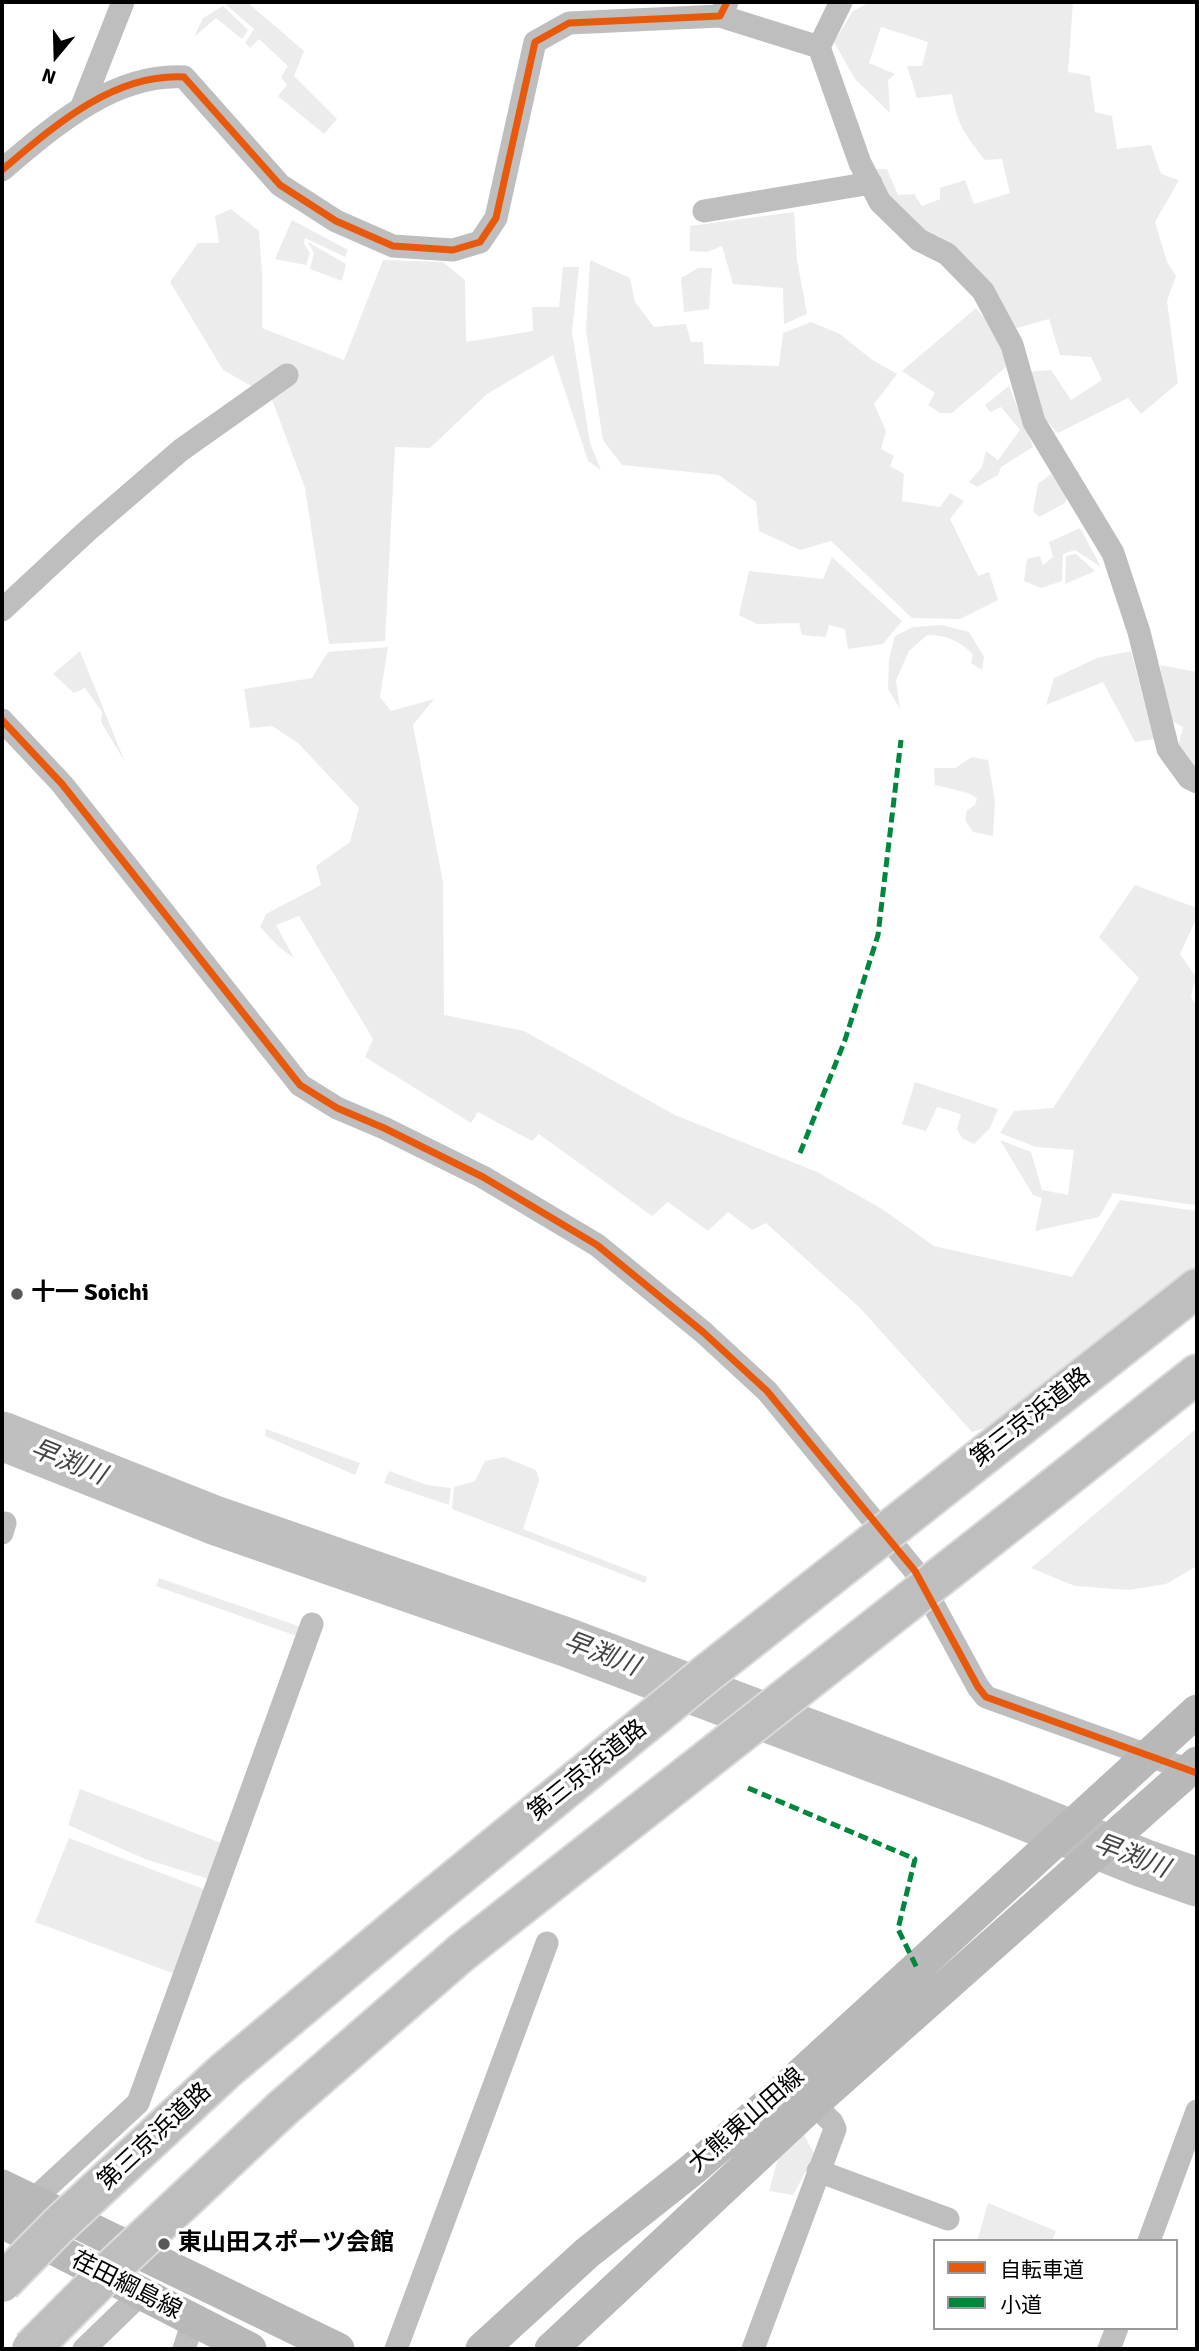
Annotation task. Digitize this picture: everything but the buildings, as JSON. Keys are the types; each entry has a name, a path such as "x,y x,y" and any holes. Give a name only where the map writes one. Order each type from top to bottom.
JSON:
{"highway":[{"name":"第三京浜道路","path":"2,2283 58,2226 236,2062 415,1912 705,1675 1197,1288"},
{"path":"31,2349 110,2270 284,2107 461,1953 1197,1374"}],"street":[{"path":"82,106 123,2"},
{"path":"841,2 819,47 860,163 880,202 919,240 947,254 984,291 1012,345 1034,422 1114,554 1139,632 1168,749 1189,778 1197,782"},
{"path":"2,170 82,106 112,92 162,76 184,77 280,186 336,221 393,246 453,250 480,242 496,218 535,41 569,23 723,9 819,47"},
{"path":"704,211 871,184"},
{"path":"2,610 87,531 181,450 287,375"},
{"path":"2,720 62,784 300,1085 337,1108 483,1177 597,1245 704,1332 767,1391 915,1571 986,1697 1147,1756 1194,1768"},
{"path":"32,2201 138,2103 313,1624"},
{"path":"1147,1756 1197,1712"},
{"name":"大熊東山田線","path":"482,2349 587,2253 694,2169 776,2096 1147,1756"},
{"name":"大熊東山田線","path":"551,2349 813,2105 1194,1768"},
{"path":"396,2349 547,1943"},
{"path":"753,2349 835,2129 829,2119 813,2105"},
{"path":"1150,2239 1197,2111"},
{"path":"818,2171 948,2219"},
{"name":"荏田綱島線","path":"2,2186 338,2349"},
{"name":"荏田綱島線","path":"2,2222 141,2294 188,2335 250,2349"},
{"path":"47,2349 83,2263"},
{"path":"85,2349 141,2294"},
{"path":"1109,2349 1116,2330"}],"shaded area":[{"path":"223,2 247,2 304,51 294,76 337,119 324,134 278,96 287,85 281,77 288,66 259,39 250,48 245,43 254,29"},
{"path":"870,2 1073,2 1068,72 1090,76 1095,112 1112,116 1117,149 1151,145 1161,174 1179,180 1155,222 1167,262 1176,276 1167,301 1178,383 1141,414 1128,398 1058,433 1039,413 1026,372 1051,370 1071,400 1102,380 1091,357 1060,355 1049,319 1013,329 884,197 869,169 887,169 898,195 914,194 922,206 940,199 940,188 965,180 974,204 1010,193 1002,159 985,160 967,137 952,94 917,98 907,66 922,66 928,42 881,27 869,63 895,74 888,80 890,113 855,79 834,42 853,11"},
{"path":"223,6 248,30 242,39 216,18 194,37 203,18"},
{"path":"231,209 259,231 262,328 344,360 383,260 443,262 465,280 466,342 533,331 532,307 559,307 563,267 579,267 572,332 590,443 601,470 588,461 553,355 487,394 430,448 395,447 385,641 329,644 305,488 271,397 223,370 170,282 198,243 219,243 215,216"},
{"path":"794,212 797,260 807,314 784,324 783,288 733,284 722,246 707,252 690,251 690,226"},
{"path":"292,220 348,250 345,257 305,238 304,244 310,253 306,265 275,259"},
{"path":"308,242 346,264 342,281 310,269 314,253"},
{"path":"590,260 630,278 635,302 654,327 686,324 691,342 703,342 704,364 779,366 783,333 811,322 840,334 871,359 897,374 874,404 886,431 881,449 894,456 890,466 904,474 902,501 940,507 950,493 964,501 950,519 978,576 989,572 998,600 960,619 912,618 831,541 800,550 759,531 756,502 719,475 622,465 603,440 586,331"},
{"path":"698,268 712,268 709,309 684,312 681,278"},
{"path":"976,308 1002,341 1006,367 952,413 940,413 928,405 935,393 902,371"},
{"path":"1009,386 1033,447 1001,467 998,475 977,487 969,482 982,467 986,451 998,460 1020,430 1001,407 990,412 985,405"},
{"path":"1051,474 1067,496 1065,503 1039,517 1033,511 1038,484"},
{"path":"1080,528 1101,567 1075,550 1063,554 1062,581 1041,588 1024,581 1027,559 1040,556 1043,565 1053,557 1049,542"},
{"path":"1076,554 1095,571 1065,584 1066,556"},
{"path":"832,557 902,621 883,644 848,649 845,629 829,625 826,637 802,635 799,623 757,624 739,615 749,571 823,579"},
{"path":"942,625 969,632 984,657 982,670 971,663 973,654 963,646 947,638 927,635 909,651 896,680 900,709 888,689 889,659 895,636 913,627"},
{"path":"388,647 380,697 391,711 434,699 413,725 443,882 444,1015 524,1031 675,1115 817,1172 882,1209 934,1246 1072,1277 1120,1200 1197,1211 1197,1265 1011,1420 972,1432 860,1308 766,1223 752,1230 728,1212 708,1231 668,1202 652,1216 539,1134 532,1141 478,1112 471,1123 365,1057 373,1039 299,916 276,925 294,958 260,927 266,914 321,885 316,866 350,842 359,808 298,743 272,726 250,728 244,689 312,678 328,652"},
{"path":"80,651 125,762 101,722 102,712 85,688 74,693 53,674"},
{"path":"1131,651 1154,739 1135,742 1103,682 1046,705 1054,678 1097,658"},
{"path":"1160,665 1197,672 1197,775 1187,766 1187,754 1177,750 1183,727 1168,719"},
{"path":"972,757 988,760 995,801 993,836 973,832 965,820 967,810 975,805 977,798 968,793 935,785 934,768 955,768"},
{"path":"1135,885 1197,908 1197,917 1180,954 1196,977 1191,996 1197,1008 1197,1202 1194,1205 1113,1193 1099,1217 1035,1231 1042,1198 1033,1195 1000,1140 1031,1152 1042,1190 1068,1195 1074,1150 1036,1147 1000,1133 1014,1111 1053,1108 1139,978 1099,937"},
{"path":"915,1082 998,1109 990,1128 974,1144 962,1138 957,1129 961,1114 937,1107 926,1131 902,1124"},
{"path":"1197,1428 1197,1566 1166,1584 1129,1590 1075,1586 1031,1568"},
{"path":"266,1429 360,1463 355,1475 265,1436"},
{"path":"504,1457 536,1470 539,1480 523,1529 647,1577 645,1583 452,1509 454,1487 475,1481 485,1461"},
{"path":"389,1471 427,1485 451,1488 449,1505 384,1483"},
{"path":"159,1578 304,1628 302,1638 156,1586"},
{"path":"80,1789 221,1843 209,1879 145,1859 68,1825"},
{"path":"69,1838 206,1890 175,1974 35,1922"},
{"path":"803,2133 815,2155 793,2195 769,2191 780,2152"},
{"path":"988,2203 1056,2231 1053,2239 978,2239"}],"waterway":[{"name":"早渕川","path":"2,1436 214,1520 566,1642 1197,1882"}],"marked path":[{"path":"800,1153 845,1040 878,935 901,740"},
{"path":"748,1788 915,1859 898,1929 917,1968"}],"cycle path":[{"path":"2,170 63,121 109,93 158,78 184,77 280,185 336,221 393,246 453,250 480,242 496,218 535,42 569,23 720,16 727,2"},
{"path":"2,720 62,784 300,1085 337,1108 483,1177 597,1245 703,1332 767,1391 915,1571 986,1697 1197,1773"}],"place":[{"name":"十一 Soichi","path":"17,1294"},
{"name":"東山田スポーツ会館","path":"164,2244"}]}
